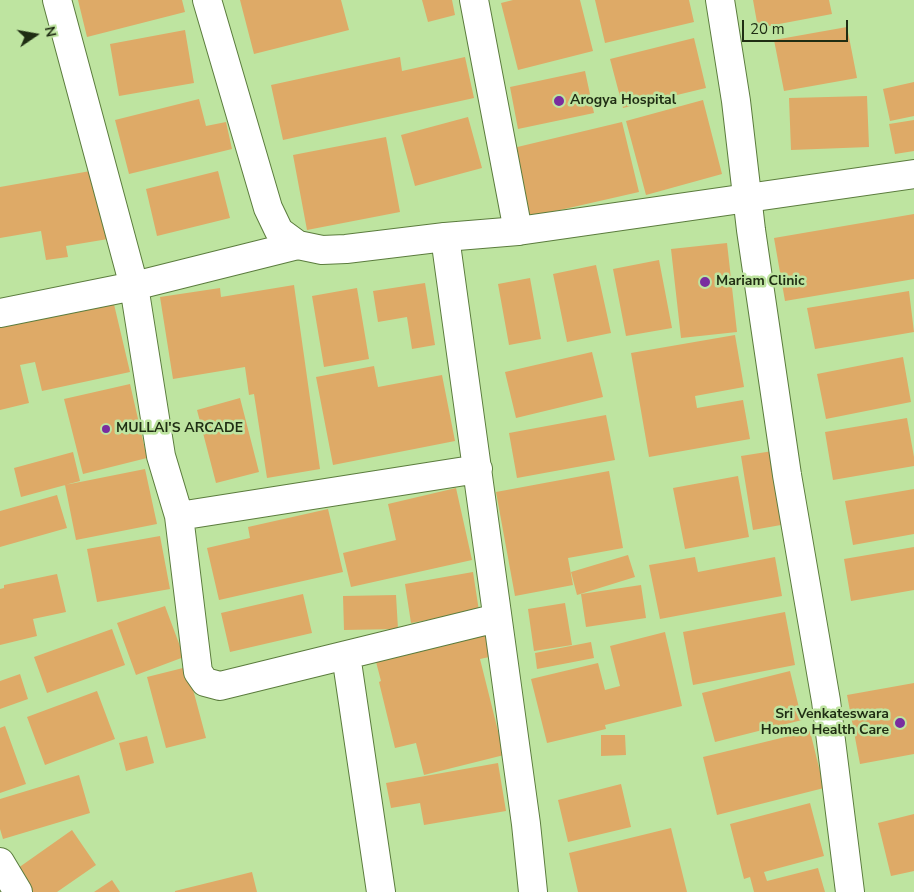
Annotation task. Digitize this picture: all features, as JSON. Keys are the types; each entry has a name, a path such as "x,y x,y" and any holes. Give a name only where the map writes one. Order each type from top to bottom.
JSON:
{"street":[{"path":"57,0 134,286 161,456 180,516 198,672 205,682 220,686 497,618"},
{"path":"207,0 268,208 279,232 298,245 322,250 346,249 445,237 518,231 914,174"},
{"path":"474,0 518,231"},
{"path":"720,0 736,101 747,199 787,475 826,701 850,892"},
{"path":"445,237 526,824 533,892"},
{"path":"0,313 134,286 298,245"},
{"path":"180,516 478,469"},
{"path":"346,655 381,892"},
{"path":"0,862 18,892"}],"building":[{"path":"78,0 182,0 185,12 87,37"},
{"path":"240,0 341,0 349,30 254,54"},
{"path":"422,0 452,0 455,15 428,22"},
{"path":"513,0 580,0 593,51 518,70 501,3"},
{"path":"595,0 689,0 694,22 605,43"},
{"path":"753,0 829,0 832,14 758,28"},
{"path":"847,27 857,78 784,91 774,40"},
{"path":"185,30 194,83 119,96 110,44"},
{"path":"694,38 706,88 623,108 610,59"},
{"path":"400,57 402,71 465,57 474,98 283,140 271,85"},
{"path":"585,71 594,113 518,129 510,87"},
{"path":"914,82 914,116 890,121 883,89"},
{"path":"867,96 869,147 791,150 789,98"},
{"path":"199,99 206,126 226,122 232,149 129,174 115,120"},
{"path":"703,100 722,174 646,195 626,121"},
{"path":"468,117 482,168 415,186 401,135"},
{"path":"914,120 914,151 895,154 889,124"},
{"path":"622,122 639,192 525,218 509,149"},
{"path":"386,137 400,212 307,230 293,155"},
{"path":"96,170 108,239 66,246 68,257 46,260 41,231 0,238 0,187"},
{"path":"218,171 230,218 157,236 146,189"},
{"path":"914,214 914,279 785,301 774,238"},
{"path":"727,243 737,332 681,338 671,249"},
{"path":"659,260 672,328 626,336 613,269"},
{"path":"596,265 611,333 567,342 553,274"},
{"path":"530,278 541,339 509,345 498,284"},
{"path":"425,283 435,345 412,349 407,317 378,322 373,291"},
{"path":"294,285 320,469 267,478 254,394 249,395 245,367 173,379 160,297 220,288 221,297"},
{"path":"357,288 369,359 324,367 312,296"},
{"path":"909,291 914,332 815,349 807,308"},
{"path":"113,300 130,372 42,391 35,362 20,365 29,403 0,410 0,326"},
{"path":"735,335 744,387 695,396 697,408 743,400 750,439 649,457 631,353"},
{"path":"592,352 603,397 516,418 505,372"},
{"path":"903,357 911,402 826,419 817,374"},
{"path":"374,366 378,387 442,375 455,441 333,465 316,377"},
{"name":"MULLAI'S ARCADE","path":"130,384 147,458 83,474 64,399"},
{"path":"240,398 259,472 216,483 197,410"},
{"path":"606,415 615,460 517,478 509,433"},
{"path":"907,418 914,466 833,480 825,432"},
{"path":"779,450 792,523 753,530 741,456"},
{"path":"73,452 80,481 21,497 14,468"},
{"path":"145,469 157,524 76,540 65,485"},
{"path":"609,471 623,548 568,558 573,585 515,596 496,492"},
{"path":"738,476 749,537 685,549 673,488"},
{"path":"456,488 472,560 351,587 343,553 396,540 388,504"},
{"path":"914,489 914,534 853,545 845,501"},
{"path":"57,495 67,528 0,547 0,511"},
{"path":"328,509 343,572 219,600 207,548 250,538 248,527"},
{"path":"160,536 170,589 97,602 87,549"},
{"path":"914,547 914,590 851,601 844,559"},
{"path":"628,555 635,577 577,595 571,572"},
{"path":"695,557 698,572 775,557 782,596 660,619 649,565"},
{"path":"473,572 479,611 411,623 405,584"},
{"path":"57,574 66,612 33,619 37,636 0,645 0,589 4,588 4,585"},
{"path":"641,585 646,618 586,627 581,594"},
{"path":"303,594 312,633 230,652 221,613"},
{"path":"396,595 398,629 344,630 343,596"},
{"path":"565,603 572,645 534,651 528,609"},
{"path":"165,606 184,657 136,675 117,623"},
{"path":"785,612 795,665 693,685 683,632"},
{"path":"112,629 125,665 47,693 34,657"},
{"path":"487,630 494,656 480,659 504,755 424,775 416,743 395,748 375,658"},
{"path":"665,632 682,706 605,725 606,729 547,743 531,679 598,663 605,690 620,686 610,646"},
{"path":"591,642 594,658 537,669 535,653"},
{"path":"187,667 206,738 166,748 147,677"},
{"path":"790,671 802,720 715,742 702,693"},
{"path":"20,674 28,699 0,709 0,681"},
{"path":"914,683 914,754 860,764 847,695"},
{"path":"97,691 115,739 45,765 27,717"},
{"path":"5,726 26,784 0,793 0,728"},
{"path":"810,731 824,788 717,815 703,757"},
{"path":"601,735 625,735 626,755 601,756"},
{"path":"147,736 154,763 126,771 119,743"},
{"path":"498,763 506,811 424,825 420,803 391,808 386,783"},
{"path":"79,775 90,813 3,839 0,829 0,799"},
{"path":"621,784 631,827 568,842 558,800"},
{"path":"810,803 824,856 764,872 767,881 818,868 825,892 754,892 750,877 744,879 730,824"},
{"path":"914,814 914,871 891,876 878,823"},
{"path":"671,828 687,892 578,892 569,853"},
{"path":"72,830 96,865 57,892 24,892 11,873"},
{"path":"252,872 257,892 175,892 175,891"},
{"path":"112,880 120,892 94,892"}],"place":[{"name":"Arogya Hospital","path":"559,101"},
{"name":"Mariam Clinic","path":"705,282"},
{"name":"MULLAI'S ARCADE","path":"106,429"},
{"name":"Sri Venkateswara Homeo Health Care","path":"900,723"}]}
